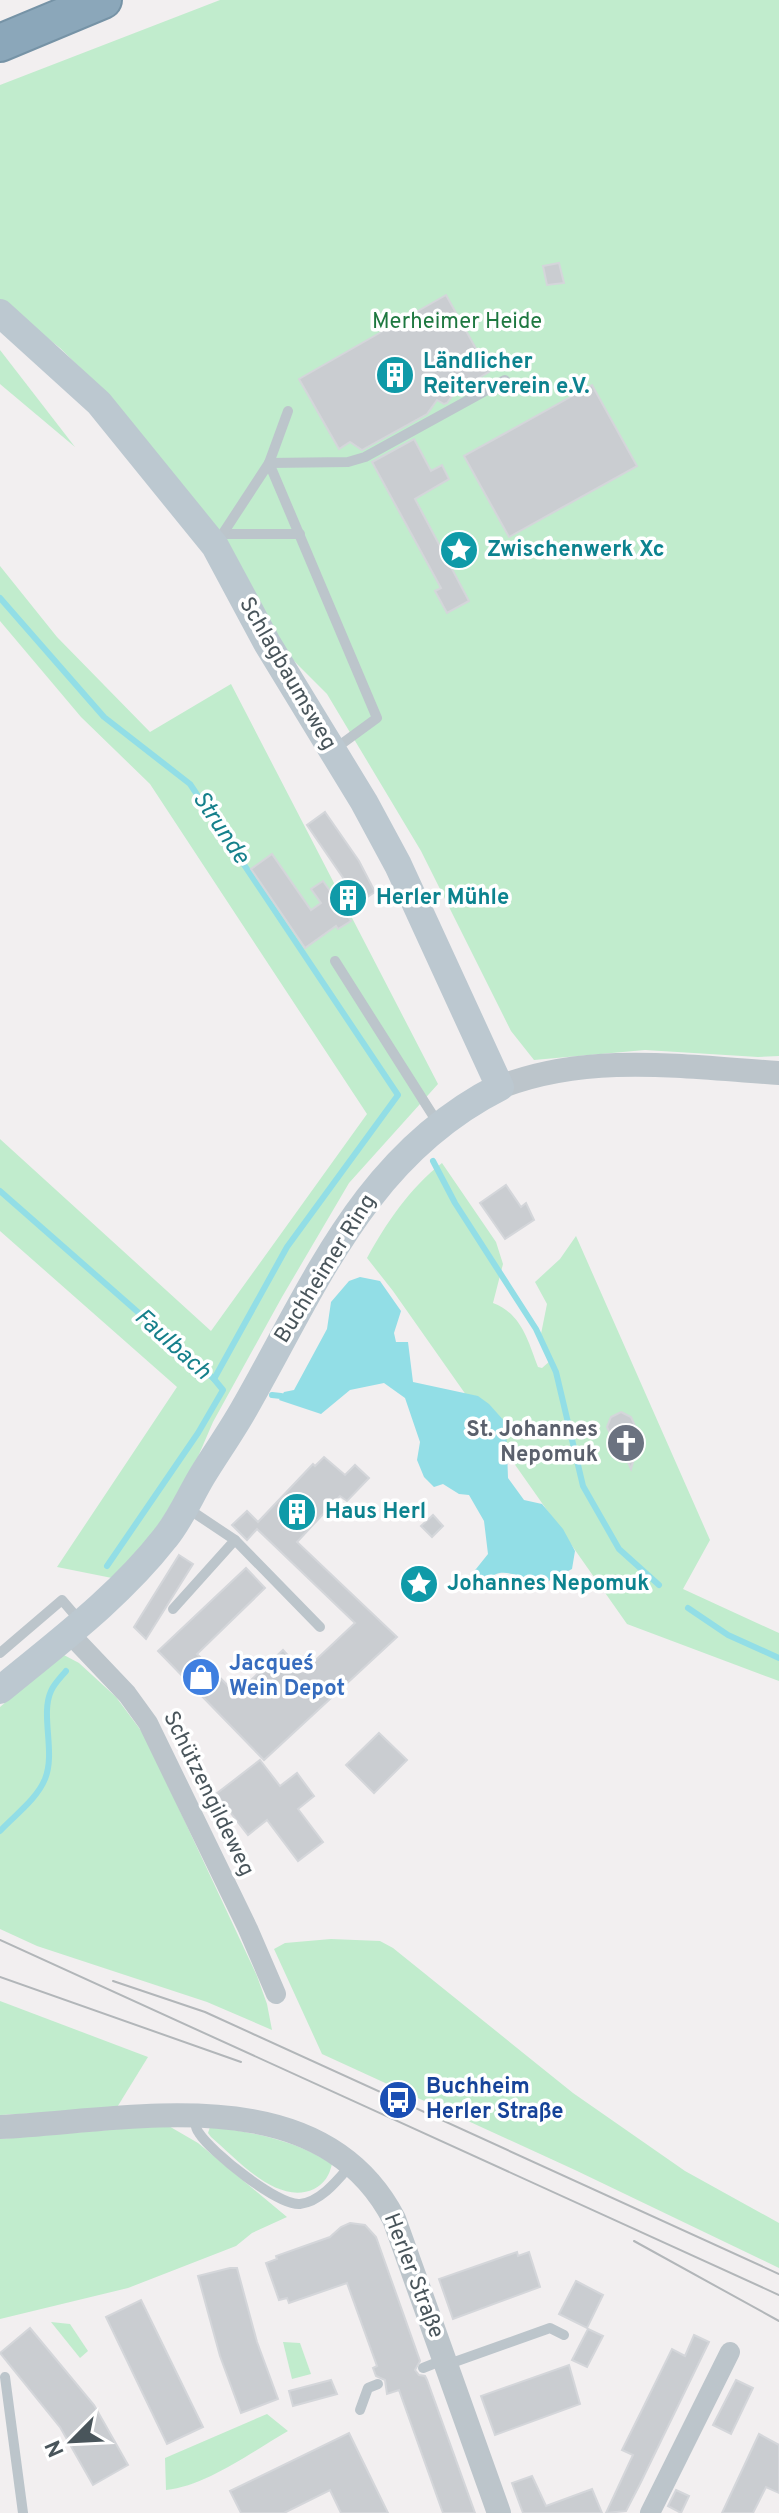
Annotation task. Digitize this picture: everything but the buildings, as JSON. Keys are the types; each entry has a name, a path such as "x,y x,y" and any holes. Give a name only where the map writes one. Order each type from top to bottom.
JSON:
{"highway":[{"path":"0,43 103,0"}],"main road":[{"name":"Schlagbaumsweg","path":"0,313 99,403 219,540 267,643 364,802 398,865 500,1087"},
{"name":"Buchheimer Ring","path":"0,1690 102,1605 159,1546 243,1410 305,1298 366,1199 396,1164 439,1125 473,1100 500,1087"}],"street":[{"name":"Buchheimer Ring","path":"500,1087 539,1074 582,1066 638,1064 779,1073"},
{"name":"Schützengildeweg","path":"75,1628 148,1723 241,1914 276,1994"},
{"name":"Herler Straße","path":"0,2127 213,2115 282,2129 314,2141 351,2165 378,2193 394,2219 438,2364 499,2513"},
{"path":"650,2513 730,2352"}],"lane":[{"path":"269,463 348,462 365,457 505,380"},
{"path":"219,540 269,463 288,411"},
{"path":"269,463 377,718 331,752"},
{"path":"219,540 300,534"},
{"path":"335,961 439,1125"},
{"path":"184,1507 235,1540 320,1627"},
{"path":"173,1609 235,1540"},
{"path":"0,1653 62,1600 75,1628"},
{"path":"193,2114 197,2130 206,2142 283,2201 298,2204 312,2201 351,2165"},
{"path":"438,2364 550,2328 564,2335"},
{"path":"5,2377 23,2513"},
{"path":"360,2410 368,2388 378,2384"}],"green space":[{"name":"Merheimer Heide","path":"220,0 779,0 779,1056 645,1050 534,1060 511,1031 421,851 327,694 273,640 110,397 60,348 0,301 0,85"},
{"path":"0,350 75,447 0,384"},
{"path":"0,566 57,637 150,732 231,684 438,1084 349,1183 213,1422 194,1466 146,1546 112,1578 57,1567 177,1387 0,1231 0,1139 211,1331 367,1114 150,784 81,717 0,621"},
{"path":"442,1163 496,1242 503,1264 493,1303 517,1321 538,1367 542,1368 550,1361 541,1334 547,1304 535,1282 560,1259 576,1236 710,1540 683,1589 779,1633 779,1681 627,1624 367,1258 400,1207 419,1183"},
{"path":"62,1654 79,1663 116,1697 145,1736 257,1976 272,2030 207,2002 37,1946 0,1929 0,1707"},
{"path":"331,1939 380,1941 393,1948 573,2093 685,2171 779,2223 779,2268 322,2054 274,1949 285,1943"},
{"path":"0,2001 148,2057 116,2109 0,2115"},
{"path":"167,2125 198,2143 287,2217 252,2233 236,2246 128,2288 0,2319 0,2139"},
{"path":"210,2127 288,2143 332,2164 324,2182 314,2189 300,2193 286,2191 272,2186 245,2168 211,2137 208,2133"},
{"path":"51,2322 70,2324 88,2351 80,2358"},
{"path":"283,2342 300,2343 311,2374 292,2379"},
{"path":"267,2414 288,2431 213,2475 166,2490 165,2458"}],"water":[{"path":"360,1277 380,1281 401,1311 394,1333 396,1342 408,1342 413,1382 478,1396 506,1423 508,1478 524,1500 542,1504 563,1529 575,1551 572,1569 539,1586 517,1576 499,1573 471,1588 468,1579 488,1554 484,1521 469,1495 459,1494 443,1484 434,1487 424,1477 417,1460 420,1442 405,1398 384,1383 350,1390 321,1414 279,1400 284,1392 294,1390 327,1329 331,1302 349,1281"}],"waterway":[{"name":"Strunde","path":"0,598 104,717 190,784 398,1095 287,1247 214,1379"},
{"name":"Strunde","path":"433,1161 455,1203 536,1329 556,1372 583,1486 619,1549 659,1585"},
{"name":"Faulbach","path":"0,1191 223,1390 198,1433 107,1566"},
{"path":"272,1395 281,1396"},
{"name":"Strunde","path":"688,1608 728,1635 779,1658"},
{"name":"Faulbach","path":"0,1831 31,1800 45,1779 49,1757 48,1701 52,1688 66,1671"}],"tram line":[{"path":"0,1940 779,2295"},
{"path":"0,1977 241,2062"},
{"path":"113,1981 205,2012 779,2274"},
{"path":"634,2241 779,2321"}],"place":[{"name":"Ländlicher Reiterverein e.V.","path":"395,375"},
{"name":"Zwischenwerk Xc","path":"459,550"},
{"name":"Herler Mühle","path":"348,898"},
{"name":"St. Johannes Nepomuk","path":"626,1443"},
{"name":"Haus Herl","path":"297,1512"},
{"name":"Johannes Nepomuk","path":"419,1584"},
{"name":"Jacques´ Wein Depot","path":"201,1677"},
{"name":"Buchheim Herler Straße","path":"398,2100"}]}
